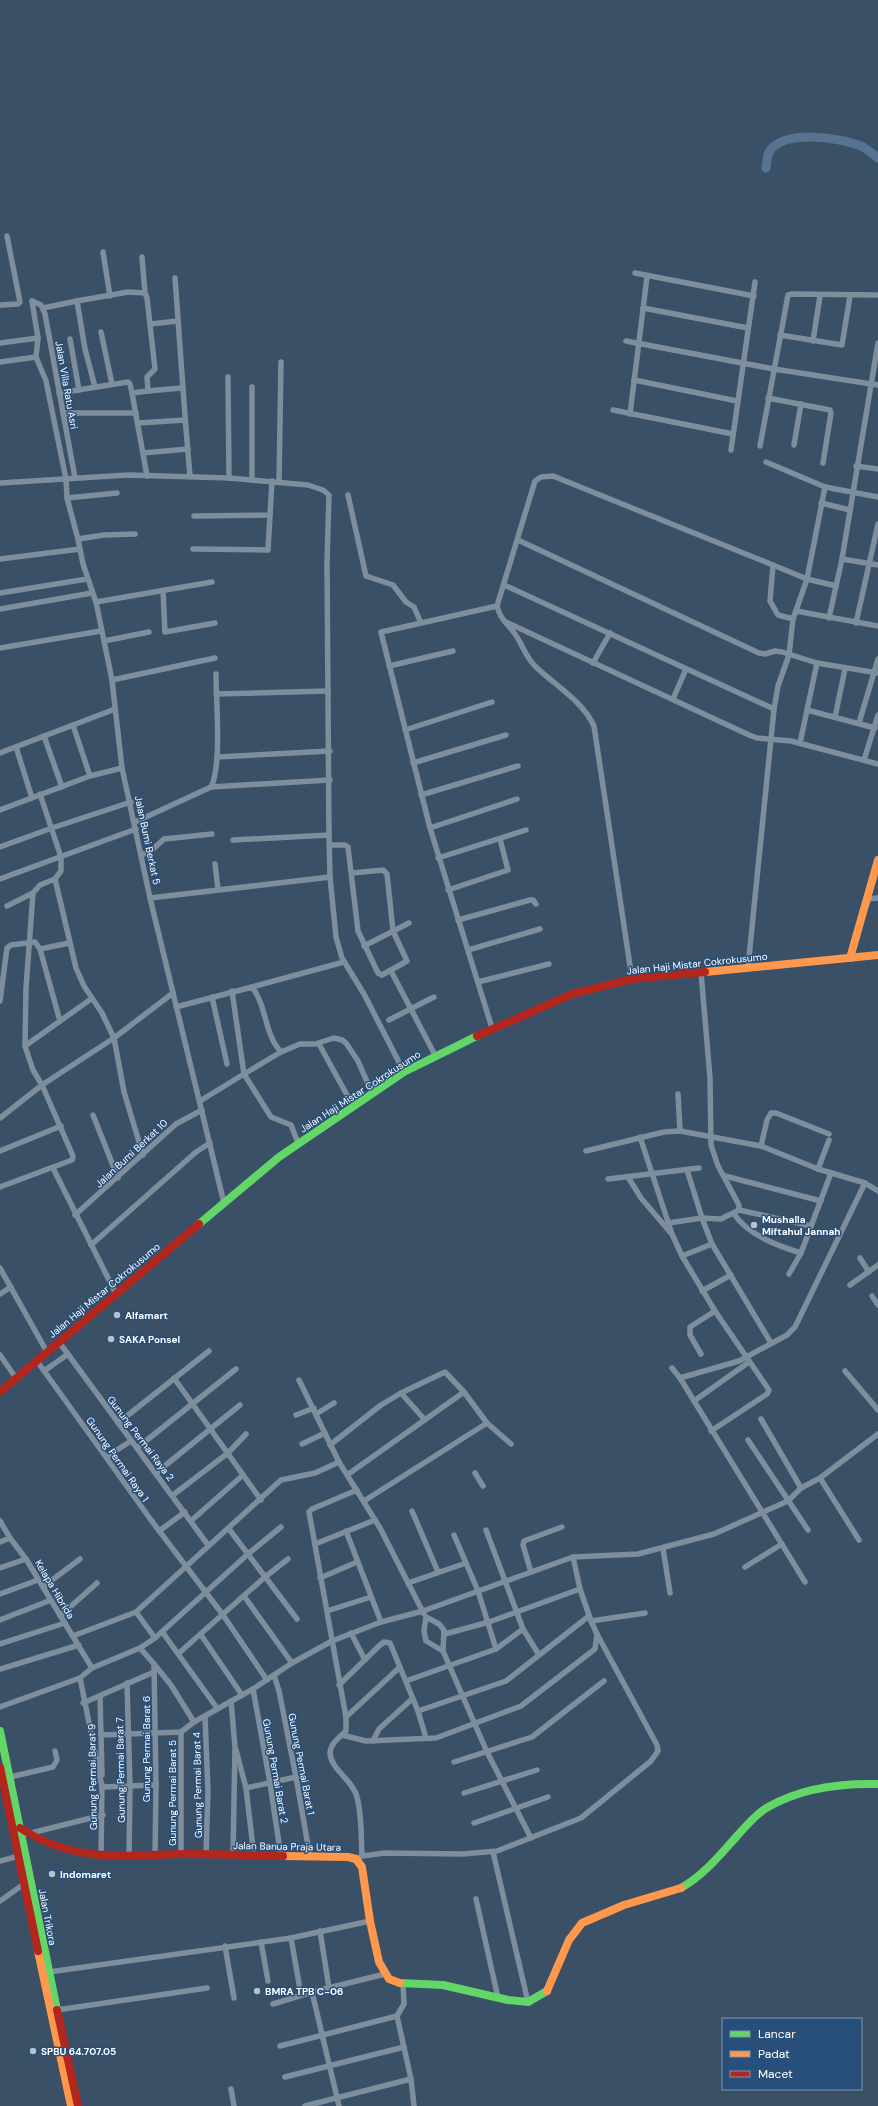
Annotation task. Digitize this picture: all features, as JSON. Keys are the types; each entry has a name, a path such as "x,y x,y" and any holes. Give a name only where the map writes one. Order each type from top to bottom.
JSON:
{"main road":[{"path":"850,958 878,860"},
{"name":"Jalan Haji Mistar Cokrokusumo","path":"0,1392 224,1203 298,1143 404,1072 435,1055 492,1028 572,994 632,979 878,955"},
{"name":"Jalan Trikora","path":"0,1731 5,1773 19,1856 49,1972 78,2106"},
{"name":"Jalan Trikora","path":"5,1773 23,1831 27,1887 72,2106"},
{"path":"359,1857 379,1962 385,1974 395,1982 403,1984 443,1985 498,1998 528,2002 537,1998 549,1989 569,1940 582,1923 624,1906 676,1891 692,1882 708,1869 738,1835 767,1807 806,1791 853,1783 878,1784"},
{"name":"Jalan Banua Praja Utara","path":"23,1831 55,1848 69,1852 101,1856 206,1855 310,1858 348,1856 359,1857"}],"street":[{"path":"0,305 18,304 20,302 7,236"},
{"path":"103,252 110,296"},
{"path":"142,257 145,293 155,365 153,372 147,377 148,391"},
{"path":"635,273 754,296"},
{"path":"630,414 647,276"},
{"path":"175,278 183,370 182,388 190,476"},
{"path":"731,450 755,282"},
{"path":"0,362 36,357 38,338 32,301 44,308 128,292 145,293"},
{"path":"760,446 788,295 878,295"},
{"path":"813,341 820,296"},
{"path":"780,336 843,345 850,296"},
{"path":"77,301 94,387"},
{"name":"Jalan Villa Ratu Asri","path":"44,308 75,478"},
{"path":"643,308 748,328"},
{"path":"150,324 178,321"},
{"path":"101,332 112,384"},
{"path":"0,343 38,338"},
{"path":"70,339 79,390"},
{"path":"626,341 774,369 878,385"},
{"path":"829,618 842,559 853,494 856,466 872,384 878,343"},
{"name":"Jalan Bumi Berkat 5","path":"36,357 46,381 66,479 67,498 87,579 96,602 112,680 122,768 131,802 150,898 224,1203"},
{"path":"279,482 281,362"},
{"path":"228,377 229,478"},
{"path":"634,380 737,401"},
{"path":"59,393 128,382 132,393 147,476"},
{"path":"252,387 252,479"},
{"path":"132,393 182,388"},
{"path":"768,398 829,408 831,411 823,463"},
{"path":"794,445 801,404"},
{"path":"613,410 733,434"},
{"path":"63,413 136,413"},
{"path":"138,423 185,420"},
{"path":"143,453 188,449"},
{"path":"766,462 825,487 853,494 878,497"},
{"path":"856,466 878,469"},
{"path":"0,483 128,475 190,476 252,479 308,485 323,490 329,495 327,562 330,751 329,835 330,877 336,937 344,962 364,994 404,1072"},
{"path":"632,979 594,726 583,708 525,654 514,632 502,620 497,606 536,481 541,477 553,476 807,579 836,586"},
{"path":"193,549 268,550 272,481"},
{"path":"748,967 774,709 778,686 789,655 793,619 807,579 825,487"},
{"path":"67,498 116,493"},
{"path":"348,495 366,576 393,585 406,602 414,607 421,623"},
{"path":"821,503 850,510"},
{"path":"194,516 270,515"},
{"path":"856,623 878,524"},
{"path":"78,539 104,535 135,534"},
{"path":"518,540 759,653 765,654 775,650 817,663 875,673"},
{"path":"0,558 80,549"},
{"path":"842,559 878,565"},
{"path":"773,565 770,601 778,615 793,619"},
{"path":"0,593 87,579"},
{"path":"96,602 212,582"},
{"path":"504,585 774,709"},
{"path":"163,591 165,632 215,623"},
{"path":"0,609 92,593"},
{"path":"492,1028 438,858 381,632 497,606"},
{"path":"796,611 878,626"},
{"path":"502,620 593,664 673,699 749,735 771,740 786,740 800,743 878,764"},
{"path":"0,648 101,630"},
{"path":"104,641 149,632"},
{"path":"593,664 610,633"},
{"path":"389,666 453,651"},
{"path":"112,680 215,658"},
{"path":"859,724 878,659"},
{"path":"800,743 817,663"},
{"path":"835,717 846,668"},
{"path":"673,699 686,669"},
{"path":"211,787 216,777 217,757 216,674"},
{"path":"216,694 328,691"},
{"path":"405,730 492,702"},
{"path":"0,753 115,709"},
{"path":"807,710 875,728"},
{"path":"864,760 878,715"},
{"path":"73,726 90,776"},
{"path":"413,763 506,735"},
{"path":"44,736 62,787"},
{"path":"16,747 32,798"},
{"path":"217,757 330,751"},
{"path":"421,795 518,766"},
{"path":"1,807 32,798 90,776 122,768"},
{"path":"135,822 211,787 330,780"},
{"path":"7,906 33,893 40,885 55,880 61,871 61,857 40,794"},
{"path":"430,828 517,799"},
{"path":"0,847 131,802"},
{"path":"0,879 136,830"},
{"path":"438,858 526,830"},
{"path":"141,855 151,851 164,839 212,834"},
{"path":"233,840 329,835"},
{"path":"448,890 508,870 500,839"},
{"path":"330,845 347,845 352,873 358,931 378,974 391,971 408,961 393,931 385,871 377,870 352,873"},
{"path":"215,864 218,889"},
{"path":"150,898 330,877"},
{"path":"55,880 76,968 91,999 102,1013 114,1038 124,1092 143,1155"},
{"path":"0,1187 72,1160 73,1156 42,1085 33,1070 25,1046 29,942 33,893"},
{"path":"867,899 878,898"},
{"path":"458,920 530,900 533,900 536,904"},
{"path":"364,946 409,923"},
{"path":"468,950 540,929"},
{"path":"0,1001 7,948 10,945 35,942 40,949 60,1021"},
{"path":"40,949 69,943"},
{"path":"176,1007 344,962"},
{"path":"478,982 549,964"},
{"path":"391,971 435,1055"},
{"path":"701,972 710,1078 710,1145 739,1205 737,1212 739,1221 759,1235 785,1249 800,1253"},
{"path":"252,987 260,997 269,1031 282,1052"},
{"path":"232,991 239,1051 244,1074 271,1117 291,1125 298,1143"},
{"path":"0,1118 42,1085 114,1038 173,994"},
{"path":"212,997 226,1064"},
{"path":"389,1020 434,997"},
{"path":"25,1046 91,999"},
{"path":"200,1101 282,1052 300,1044 319,1044 334,1038 342,1040 346,1043 358,1061 372,1093"},
{"path":"319,1044 353,1106"},
{"path":"678,1094 680,1131"},
{"name":"Jalan Bumi Berkat 10","path":"75,1215 118,1178 176,1124 202,1110"},
{"path":"761,1146 767,1120 771,1113 776,1113 829,1137 818,1169"},
{"path":"93,1115 118,1178"},
{"path":"0,1151 60,1126"},
{"path":"586,1151 669,1131 680,1131 710,1138 761,1146 818,1169 865,1183 878,1191"},
{"path":"640,1138 668,1223 682,1256 714,1311 768,1386 769,1390 767,1394 712,1431"},
{"path":"91,1245 196,1152 210,1143"},
{"path":"53,1168 75,1215 116,1294"},
{"path":"608,1179 653,1175 699,1168"},
{"path":"687,1170 712,1244 771,1343"},
{"path":"789,1274 800,1253 831,1173"},
{"path":"725,1176 821,1201"},
{"path":"628,1177 646,1203 672,1234"},
{"path":"694,1401 771,1343 786,1335 795,1327 865,1183"},
{"path":"668,1223 702,1218 721,1219 737,1212 811,1226"},
{"path":"682,1256 712,1244"},
{"path":"860,1258 868,1272"},
{"path":"850,1285 878,1265"},
{"path":"0,1268 46,1352"},
{"path":"702,1291 731,1275"},
{"path":"0,1294 11,1287"},
{"path":"872,1296 878,1305"},
{"path":"701,1354 690,1335 690,1327 714,1311"},
{"name":"Gunung Permai Raya 2","path":"59,1342 131,1441 192,1520 208,1546"},
{"path":"118,1423 209,1350"},
{"path":"44,1371 68,1354"},
{"path":"0,1355 16,1378"},
{"path":"680,1378 748,1360"},
{"name":"Gunung Permai Raya 1","path":"37,1361 158,1531 223,1616 267,1680"},
{"path":"672,1368 680,1378 805,1582"},
{"path":"137,1448 236,1369"},
{"path":"845,1371 878,1410"},
{"path":"330,1445 362,1419 401,1393 445,1372 464,1392 487,1423 510,1444"},
{"path":"174,1378 261,1500"},
{"path":"299,1380 339,1462 376,1520 426,1617 424,1636 426,1641 444,1651"},
{"path":"347,1474 464,1392"},
{"path":"401,1393 425,1420"},
{"path":"296,1415 315,1411 334,1403"},
{"path":"156,1473 240,1405"},
{"path":"761,1419 801,1488"},
{"path":"364,1501 487,1423"},
{"path":"302,1444 324,1433"},
{"path":"173,1495 228,1453 246,1434"},
{"path":"101,1735 181,1732 217,1708 253,1689 292,1663 332,1641 382,1622 423,1611 478,1592 573,1557 638,1554 714,1534 788,1501 801,1488 820,1478 878,1436"},
{"path":"748,1440 808,1530"},
{"path":"106,1457 131,1441"},
{"path":"73,1636 136,1612 261,1500 281,1480 315,1473 339,1462"},
{"path":"475,1472 483,1486"},
{"path":"192,1520 243,1475"},
{"path":"820,1478 859,1540"},
{"path":"357,1490 310,1510 320,1578 346,1717 346,1731 332,1746 330,1755 338,1770 352,1786 357,1796 359,1857 385,1853 463,1854 493,1852 585,1816 651,1761 658,1751 657,1745 597,1634 580,1589 573,1557"},
{"path":"412,1511 438,1572"},
{"path":"158,1531 185,1512"},
{"path":"315,1544 376,1520"},
{"name":"Kelapa Hibrida","path":"0,1521 26,1560 92,1668"},
{"path":"0,1707 80,1678 92,1668 140,1648 163,1633 248,1554 281,1527"},
{"path":"531,1572 523,1545 524,1541 562,1527"},
{"path":"228,1529 297,1619"},
{"path":"486,1530 515,1612 523,1629 539,1655"},
{"path":"346,1531 382,1622"},
{"path":"454,1535 478,1592 489,1622 496,1649"},
{"path":"0,1542 10,1538"},
{"path":"745,1567 782,1544"},
{"path":"663,1548 670,1593"},
{"path":"43,1588 80,1559"},
{"path":"179,1653 223,1616 265,1577 288,1559"},
{"path":"0,1568 26,1560"},
{"path":"320,1578 357,1562"},
{"path":"408,1583 466,1563"},
{"path":"0,1594 38,1580"},
{"path":"60,1616 97,1583"},
{"path":"445,1634 489,1622 580,1589"},
{"path":"244,1596 292,1663"},
{"path":"327,1611 372,1597"},
{"path":"0,1620 51,1600"},
{"path":"136,1612 155,1638"},
{"path":"418,1711 506,1681 590,1618 645,1613"},
{"path":"426,1617 439,1624 444,1630 444,1651 487,1752 531,1838"},
{"path":"0,1644 65,1623"},
{"path":"406,1681 496,1649 523,1629"},
{"path":"163,1633 179,1653 217,1708"},
{"path":"351,1634 364,1660"},
{"path":"342,1734 373,1741 436,1738 521,1706 595,1649 597,1634"},
{"path":"201,1635 242,1695"},
{"path":"339,1685 384,1642 387,1642 393,1648 418,1711 426,1738"},
{"path":"0,1669 79,1645"},
{"path":"140,1648 171,1685 194,1722"},
{"name":"Gunung Permai Barat 6","path":"154,1664 156,1785 155,1856"},
{"path":"346,1717 400,1667"},
{"path":"83,1703 100,1697 127,1683 154,1672"},
{"name":"Gunung Permai Barat 1","path":"274,1675 279,1691 296,1777 310,1858"},
{"path":"80,1678 83,1703 102,1787 156,1785"},
{"path":"454,1762 532,1737 604,1681"},
{"name":"Gunung Permai Barat 7","path":"127,1683 130,1785 129,1856"},
{"name":"Gunung Permai Barat 2","path":"253,1689 270,1783 281,1857"},
{"name":"Gunung Permai Barat 9","path":"100,1697 103,1815 101,1856"},
{"path":"373,1741 379,1729 412,1699"},
{"path":"230,1701 235,1747 233,1856"},
{"name":"Gunung Permai Barat 4","path":"205,1716 208,1791 206,1855"},
{"name":"Gunung Permai Barat 5","path":"181,1732 181,1855"},
{"path":"235,1747 246,1788 254,1856"},
{"path":"5,1773 53,1767 57,1760 55,1751"},
{"path":"464,1792 537,1770"},
{"path":"246,1788 296,1777"},
{"path":"474,1823 548,1797"},
{"path":"23,1831 103,1815"},
{"path":"493,1852 528,2002"},
{"path":"0,1861 19,1856"},
{"path":"0,1901 27,1887"},
{"path":"476,1898 498,1998"},
{"path":"49,1972 225,1946 291,1938 370,1921"},
{"path":"320,1931 329,1988"},
{"path":"291,1938 301,1995"},
{"path":"261,1942 268,1981"},
{"path":"225,1946 234,1998"},
{"path":"273,2004 312,1992 385,1974"},
{"path":"403,1984 404,2004 397,2016 411,2079 414,2106"},
{"path":"57,2010 207,1988"},
{"path":"312,1992 339,2106"},
{"path":"280,2046 397,2016"},
{"path":"285,2077 404,2047"},
{"path":"305,2106 411,2079"},
{"path":"231,2089 234,2106"}],"waterway":[{"path":"766,168 769,152 776,145 787,140 799,138 828,138 854,143 863,147 878,158"}],"traffic: fast":[{"path":"199,1224 279,1157 404,1072 477,1036"},
{"path":"0,1731 57,2010"},
{"path":"681,1888 704,1871 751,1820 768,1807 794,1795 822,1788 850,1784 878,1784"},
{"path":"400,1983 443,1985 508,2000 528,2002 547,1991"}],"traffic: slow":[{"path":"850,958 878,860"},
{"path":"705,972 878,955"},
{"path":"283,1856 348,1857 356,1859 362,1867 370,1921 379,1962 389,1979 400,1983"},
{"path":"547,1991 569,1940 582,1923 624,1905 681,1888"},
{"path":"38,1951 71,2106"}],"traffic: jam":[{"path":"477,1036 572,994 632,979 705,972"},
{"path":"0,1392 199,1224"},
{"path":"0,1767 38,1951"},
{"path":"20,1828 61,1847 101,1855 122,1856 200,1854 283,1856"},
{"path":"57,2010 78,2106"}],"place":[{"name":"Mushalla Miftahul Jannah","path":"754,1225"},
{"name":"Alfamart","path":"117,1315"},
{"name":"SAKA Ponsel","path":"111,1339"},
{"name":"Indomaret","path":"52,1874"},
{"name":"BMRA TPB C-06","path":"257,1991"},
{"name":"SPBU 64.707.05","path":"33,2051"}]}
